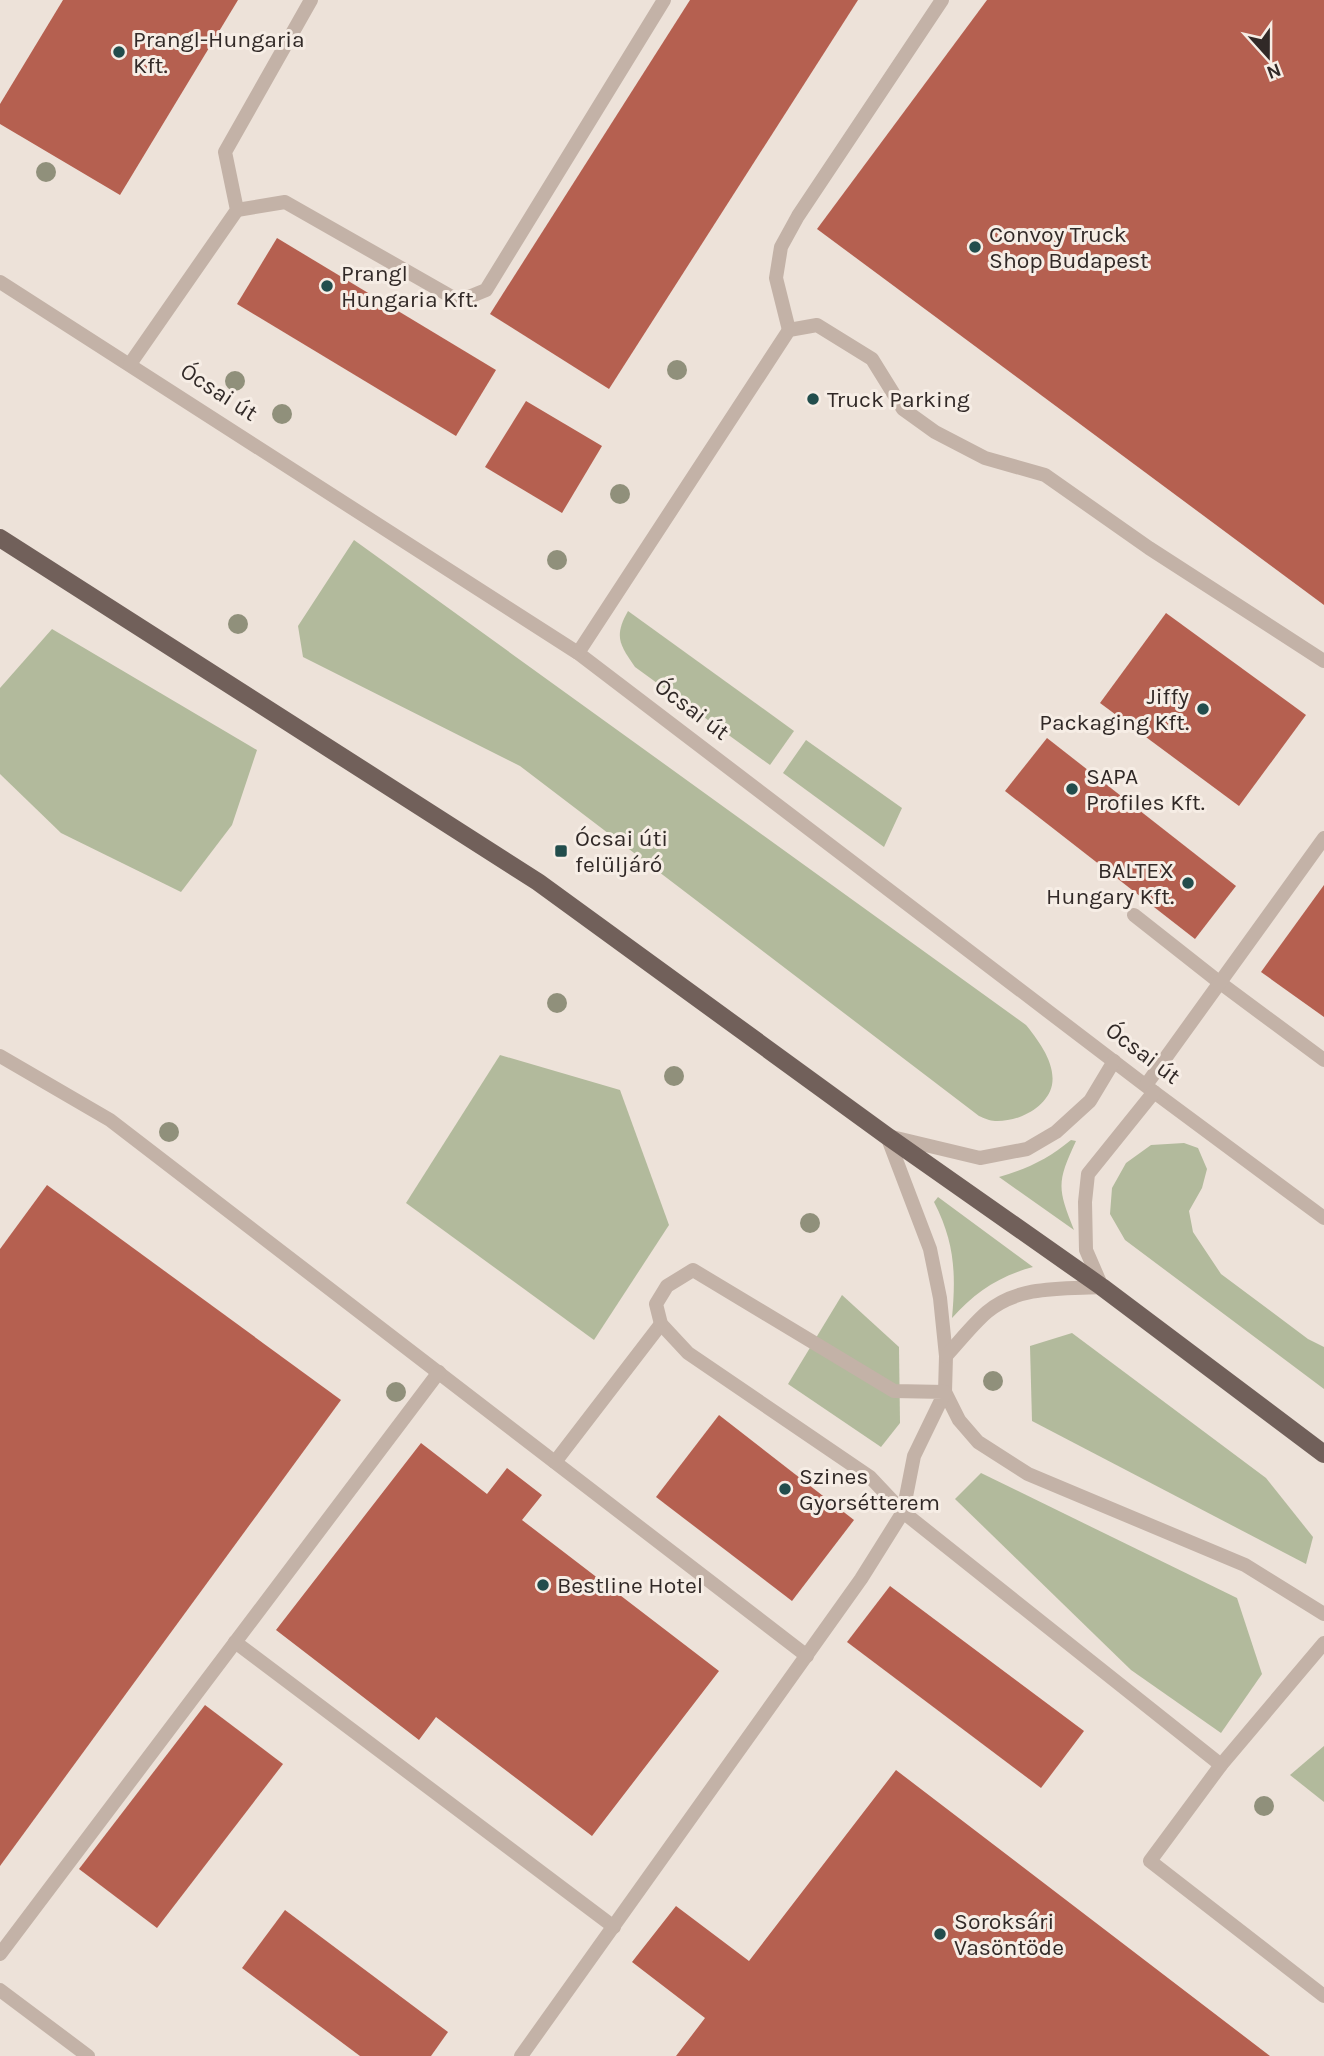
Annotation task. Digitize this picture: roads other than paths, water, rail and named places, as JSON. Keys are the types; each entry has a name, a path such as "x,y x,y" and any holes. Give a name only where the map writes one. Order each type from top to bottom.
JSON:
{"main road":[{"path":"0,538 538,882 887,1136 1102,1287 1324,1454"}],"lane":[{"path":"130,364 237,209 225,152 311,0"},
{"path":"237,209 285,202 459,301 486,290 664,0"},
{"path":"789,330 776,278 781,247 798,216 942,0"},
{"name":"Ócsai út","path":"0,282 578,653 1150,1089 1324,1218"},
{"path":"578,653 789,330 817,325 872,359 903,409 935,432 985,458 1045,475 1149,548 1324,661"},
{"path":"946,1356 988,1312 1012,1297 1038,1290 1102,1287 1086,1250 1085,1202 1088,1174 1150,1089 1219,982 1324,838"},
{"path":"1134,915 1324,1060"},
{"path":"0,1056 110,1120 807,1656"},
{"path":"887,1136 980,1158 1027,1149 1056,1132 1090,1101 1114,1061"},
{"path":"521,2056 862,1579 902,1512 914,1456 945,1392 946,1356 940,1298 930,1249 887,1136"},
{"path":"945,1392 894,1391 693,1270 667,1286 656,1304 661,1324 688,1353 870,1477 902,1512 1221,1765"},
{"path":"555,1462 661,1324"},
{"path":"0,1954 439,1372"},
{"path":"945,1392 960,1420 978,1442 1028,1474 1245,1565 1324,1614"},
{"path":"235,1642 614,1927"},
{"path":"1324,1643 1221,1765 1150,1861 1324,1996"},
{"path":"0,1990 88,2056"}],"place":[{"name":"Prangl-Hungaria Kft.","path":"119,52"},
{"name":"Convoy Truck Shop Budapest","path":"975,247"},
{"name":"Prangl Hungaria Kft.","path":"327,286"},
{"name":"Truck Parking","path":"813,399"},
{"name":"Jiffy Packaging Kft.","path":"1203,709"},
{"name":"SAPA Profiles Kft.","path":"1072,789"},
{"name":"Ócsai úti felüljáró","path":"561,851"},
{"name":"BALTEX Hungary Kft.","path":"1188,883"},
{"name":"Szines Gyorsétterem","path":"785,1489"},
{"name":"Bestline Hotel","path":"543,1585"},
{"name":"Soroksári Vasöntöde","path":"940,1934"}]}
